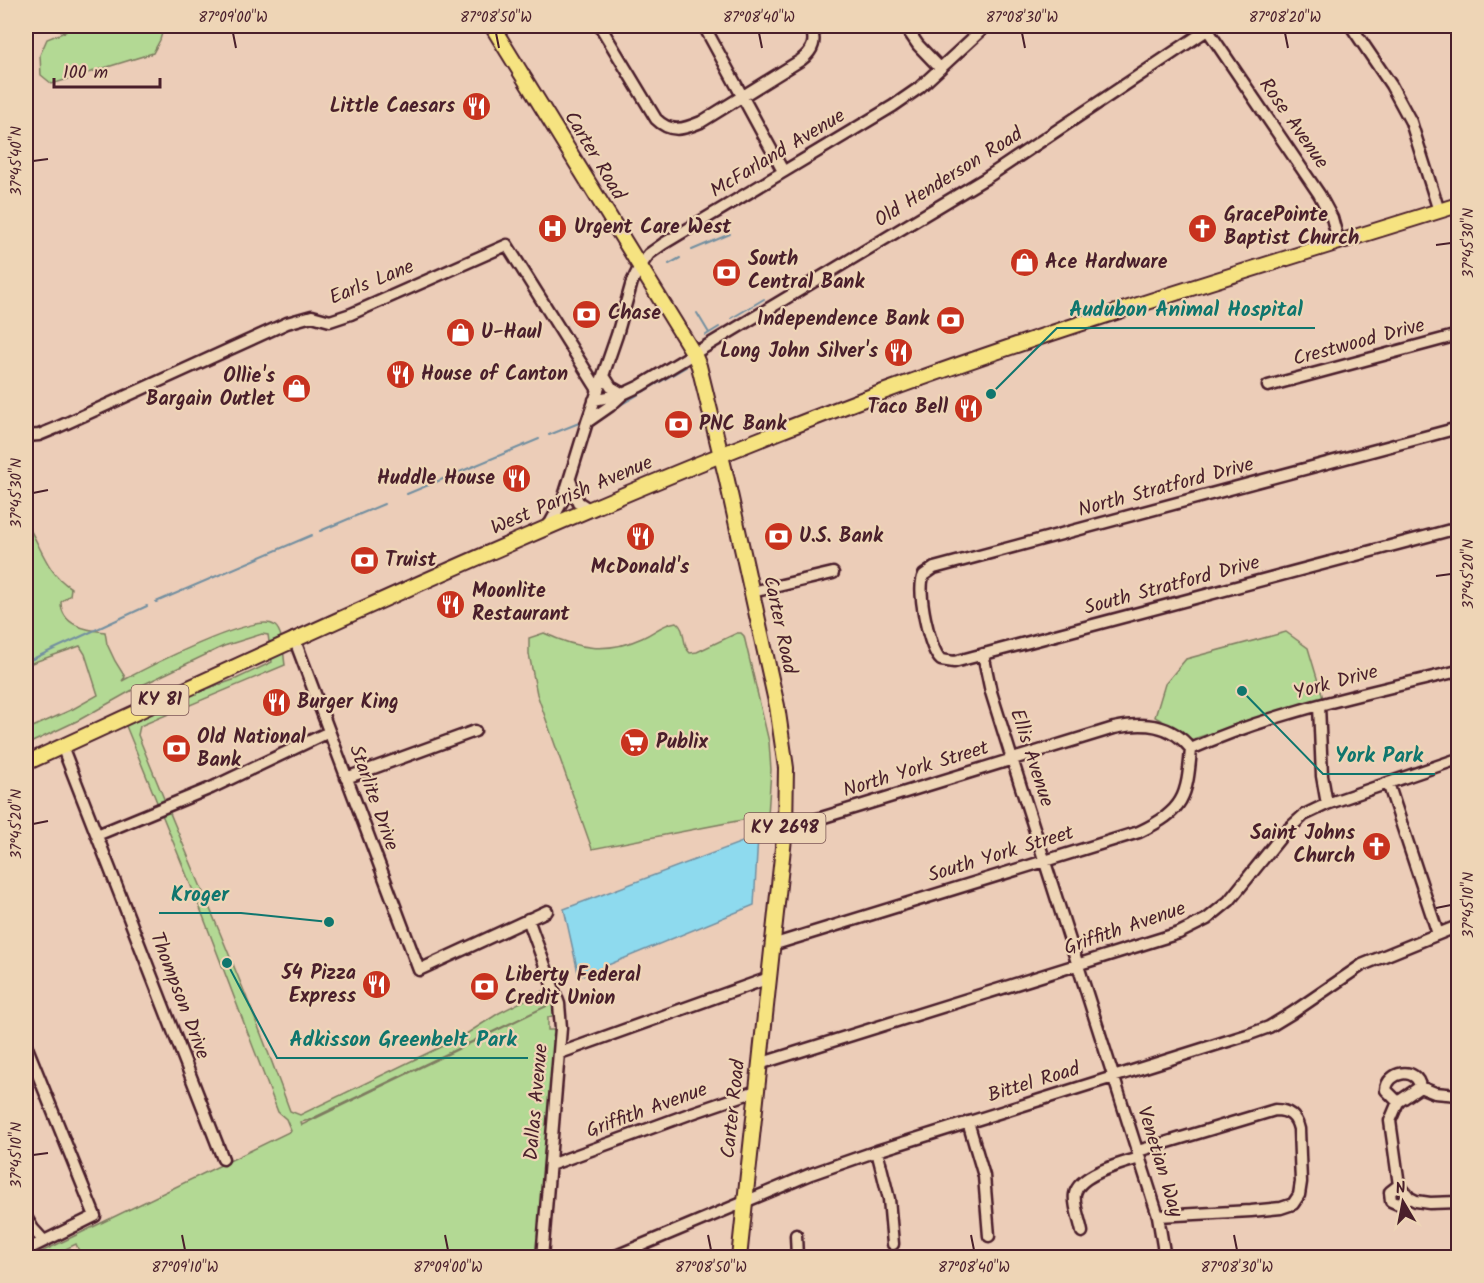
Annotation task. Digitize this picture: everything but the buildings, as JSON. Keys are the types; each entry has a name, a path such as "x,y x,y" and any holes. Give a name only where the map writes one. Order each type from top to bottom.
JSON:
{"main road":[{"name":"Carter Road","path":"492,26 694,354 699,366 752,592 783,739 787,786 785,829 739,1257"},
{"name":"West Parrish Avenue","path":"26,763 294,638 720,454 866,398 988,355 1458,205"}],"street":[{"path":"600,26 662,125 668,128 684,129 742,98 808,56 814,42 811,26"},
{"path":"704,26 783,171"},
{"path":"905,26 918,45 940,68"},
{"name":"McFarland Avenue","path":"596,395 604,376 632,282 639,267 650,254 893,106 919,87 986,26"},
{"path":"1351,26 1391,85 1411,122 1439,212"},
{"name":"Rose Avenue","path":"1210,27 1319,194 1332,218 1339,243"},
{"name":"Old Henderson Road","path":"596,395 622,394 694,354 986,178 1210,27"},
{"name":"Earls Lane","path":"26,436 39,435 56,428 287,323 312,316 330,321 351,314 507,245 596,395"},
{"name":"Crestwood Drive","path":"1268,386 1458,335"},
{"path":"586,422 610,406 622,394 611,387 604,376"},
{"path":"573,516 568,491 570,480 596,395"},
{"name":"North Stratford Drive","path":"925,615 921,580 934,568 1458,428"},
{"path":"570,480 578,502 590,509"},
{"path":"548,527 558,511 570,480"},
{"name":"South Stratford Drive","path":"925,615 933,649 941,660 954,662 1458,528"},
{"path":"752,592 833,573"},
{"name":"Starlite Drive","path":"294,638 418,970 528,919"},
{"name":"Ellis Avenue","path":"983,654 991,692 1076,965 1114,1077"},
{"name":"York Drive","path":"1191,749 1319,705 1458,671"},
{"path":"1319,705 1322,776 1326,804"},
{"name":"North York Street","path":"785,829 1114,728 1134,724 1162,728 1191,749"},
{"path":"346,778 475,731"},
{"path":"97,835 214,786 329,732"},
{"name":"Thompson Drive","path":"62,746 223,1159"},
{"name":"South York Street","path":"772,945 1139,832 1161,821 1183,798 1189,779 1191,749"},
{"name":"Griffith Avenue","path":"759,1064 1179,933 1207,919 1239,891 1294,823 1326,804 1458,759"},
{"path":"1388,783 1438,934"},
{"path":"528,919 547,910"},
{"name":"Dallas Avenue","path":"528,919 559,1005 561,1028 542,1257"},
{"name":"Bittel Road","path":"611,1257 811,1174 1269,1027 1362,965 1458,926"},
{"path":"560,1053 769,978"},
{"path":"26,1045 95,1216 26,1250"},
{"path":"1398,1102 1386,1090 1386,1086 1390,1079 1408,1073 1417,1078 1420,1087 1435,1093 1458,1095"},
{"name":"Venetian Way","path":"1114,1077 1158,1216 1166,1257"},
{"path":"1420,1087 1398,1102 1389,1128 1399,1185 1410,1198 1423,1202 1458,1202"},
{"name":"Griffith Avenue","path":"550,1165 756,1091"},
{"path":"1082,1232 1075,1201 1078,1187 1082,1181 1096,1173 1139,1154 1257,1115 1282,1110 1291,1114 1297,1122 1300,1152 1299,1195 1293,1204 1251,1211 1158,1216"},
{"path":"968,1122 984,1176 989,1236"},
{"path":"877,1151 889,1199 893,1244"},
{"path":"1399,1185 1390,1192 1393,1203 1401,1204 1410,1198"},
{"path":"26,1217 44,1241"},
{"path":"796,1235 797,1257"}],"green space":[{"path":"35,26 164,26 153,53 52,84 41,75 40,55 47,39 65,32"},
{"path":"26,523 55,574 71,588 70,595 61,602 65,617 83,628 105,632 107,644 125,677 122,681 223,634 263,623 274,625 277,628 280,633 285,665 140,726 138,735 235,969 290,1111 300,1115 463,1036 499,1013 549,988 555,1001 552,1003 556,1015 548,1017 548,1030 557,1030 538,1257 82,1258 76,1244 49,1257 31,1257 291,1131 286,1119 278,1112 200,908 126,726 198,692 236,679 272,662 268,635 262,634 224,646 26,745 26,730 98,695 85,654 80,646 26,665","holes":["547,1006 302,1125 301,1122"]},
{"path":"676,622 682,629 687,650 690,653 697,652 737,633 744,636 769,742 771,770 768,815 592,849 537,694 529,654 529,638 544,633 581,646 605,648 629,643"},
{"path":"1286,632 1308,648 1323,698 1190,740 1155,717 1165,684 1186,659"}],"water":[{"path":"758,836 754,905 579,977 564,909"}],"waterway":[{"path":"692,250 730,234"},
{"path":"669,264 680,258"},
{"path":"732,318 764,299"},
{"path":"697,313 709,333"},
{"path":"706,335 719,327"},
{"path":"617,407 686,367"},
{"path":"549,435 579,423"},
{"path":"407,494 539,439"},
{"path":"320,531 384,504"},
{"path":"156,602 312,535"},
{"path":"26,662 147,606"}],"place":[{"name":"Little Caesars","path":"476,107"},
{"name":"Urgent Care West","path":"553,228"},
{"name":"GracePointe Baptist Church","path":"1203,228"},
{"name":"Ace Hardware","path":"1024,263"},
{"name":"South Central Bank","path":"727,272"},
{"name":"Chase","path":"587,314"},
{"name":"Independence Bank","path":"950,320"},
{"name":"U-Haul","path":"460,333"},
{"name":"Long John Silver's","path":"899,352"},
{"name":"House of Canton","path":"400,375"},
{"name":"Ollie's Bargain Outlet","path":"296,388"},
{"name":"Audubon Animal Hospital","path":"991,394"},
{"name":"Taco Bell","path":"969,408"},
{"name":"PNC Bank","path":"678,425"},
{"name":"Huddle House","path":"516,479"},
{"name":"McDonald's","path":"640,537"},
{"name":"U.S. Bank","path":"778,537"},
{"name":"Truist","path":"364,561"},
{"name":"Moonlite Restaurant","path":"451,604"},
{"name":"York Park","path":"1242,691"},
{"name":"Burger King","path":"276,703"},
{"name":"Publix","path":"635,743"},
{"name":"Old National Bank","path":"176,749"},
{"name":"Saint Johns Church","path":"1376,846"},
{"name":"Kroger","path":"329,922"},
{"name":"Adkisson Greenbelt Park","path":"227,963"},
{"name":"54 Pizza Express","path":"377,985"},
{"name":"Liberty Federal Credit Union","path":"484,987"}]}
